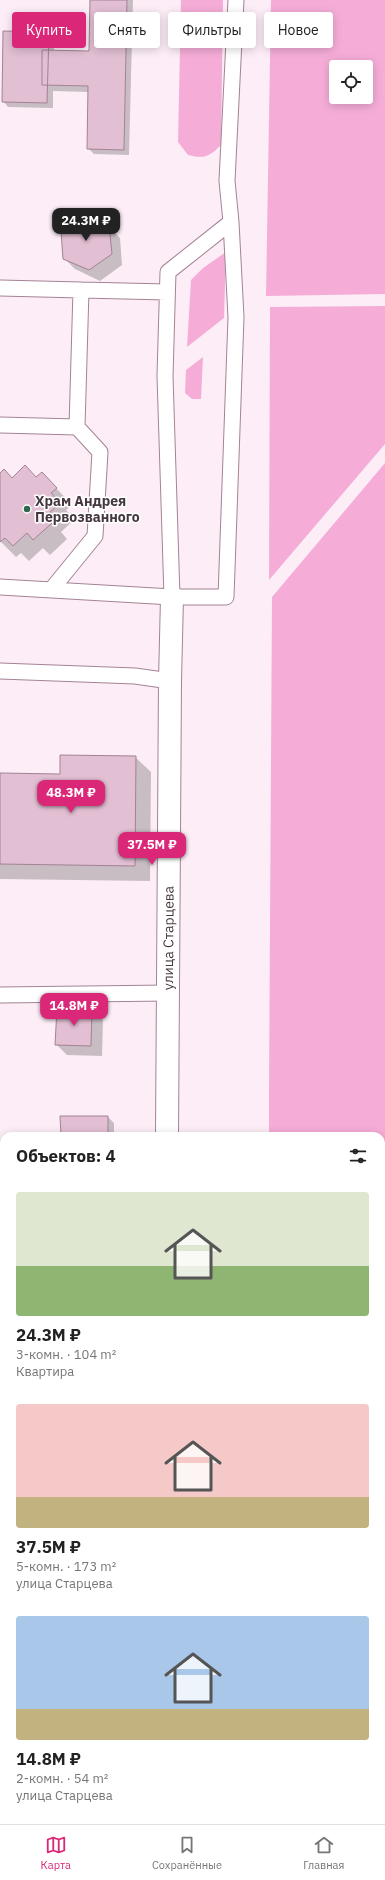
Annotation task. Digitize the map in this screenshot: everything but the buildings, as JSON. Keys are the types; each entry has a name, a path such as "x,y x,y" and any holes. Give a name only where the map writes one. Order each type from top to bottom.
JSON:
{"street":[{"name":"улица Старцева","path":"167,1132 170,681 172,597"}],"lane":[{"path":"0,587 172,597 226,597 236,317 231,222 227,181 236,0"},
{"path":"172,597 165,376 168,272 231,222"},
{"path":"0,288 167,292"},
{"path":"51,590 95,536 100,452 77,427 81,290"},
{"path":"0,425 77,427"},
{"path":"0,671 135,676 170,681"},
{"path":"0,995 168,993"}],"shaded area":[{"path":"181,0 223,0 223,12 181,12"},
{"path":"271,0 385,0 385,294 266,296 270,48 333,48 333,12 271,12"},
{"path":"180,48 222,48 221,145 210,154 198,157 188,155 178,142"},
{"path":"226,252 224,318 187,347 191,280 203,268"},
{"path":"385,306 385,444 269,580 270,307"},
{"path":"203,357 201,399 192,399 185,393 186,370"},
{"path":"385,463 385,1132 269,1132 272,597"}],"place":[{"name":"Храм Андрея Первозванного","path":"27,509"}]}
